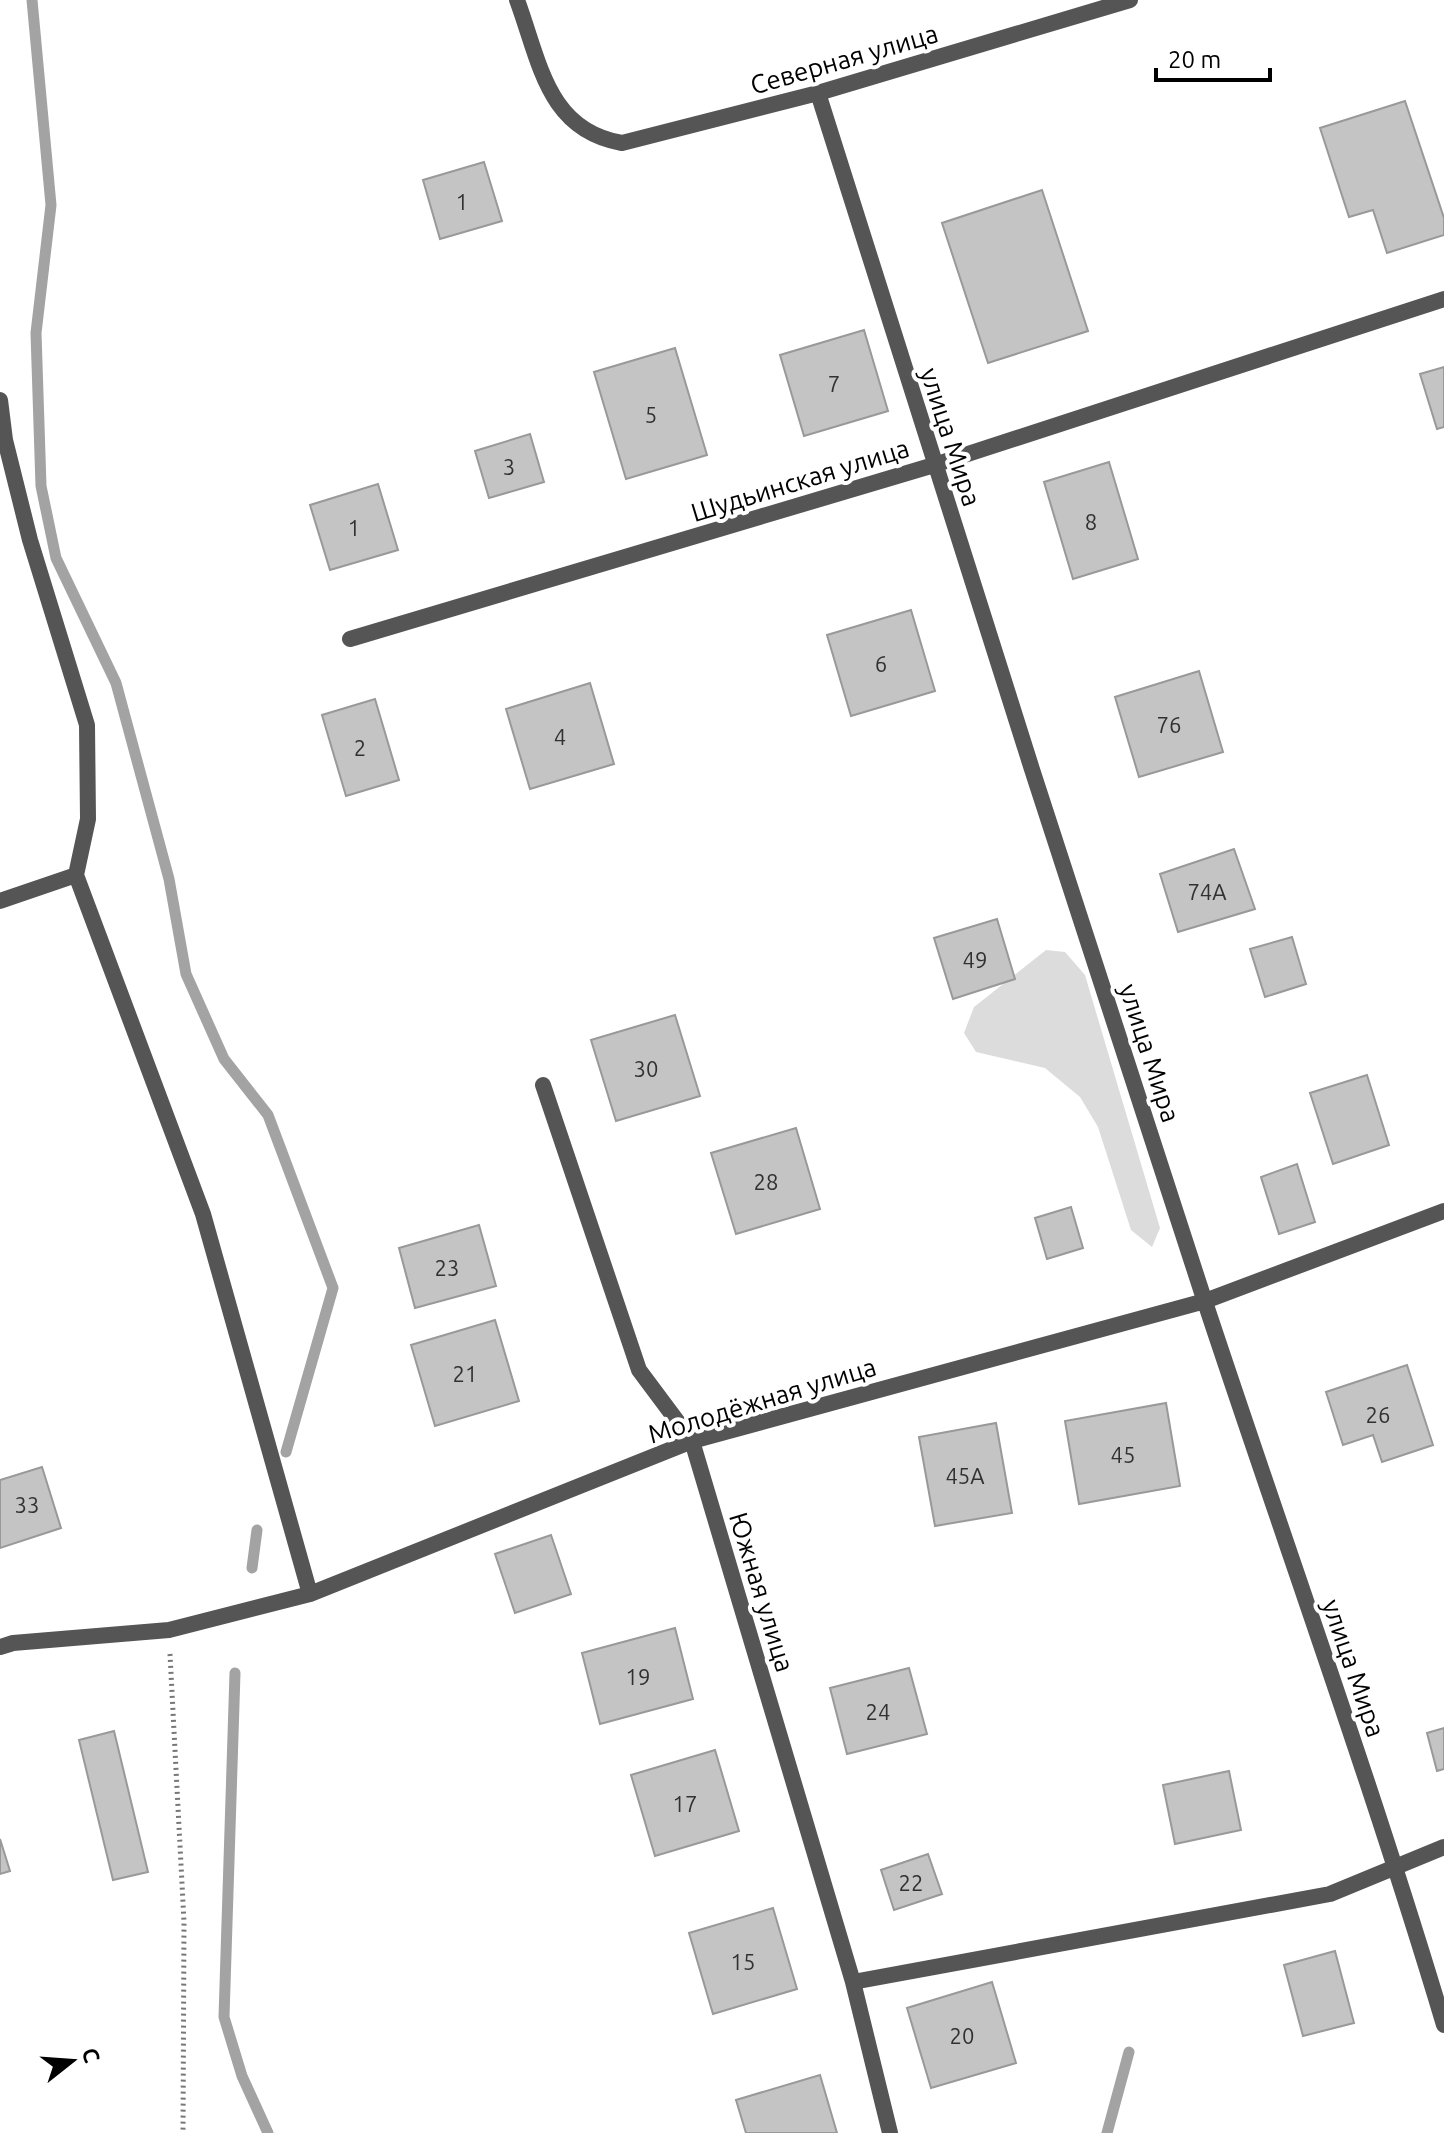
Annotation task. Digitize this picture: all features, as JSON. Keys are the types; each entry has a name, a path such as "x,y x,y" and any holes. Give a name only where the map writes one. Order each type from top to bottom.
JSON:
{"street":[{"name":"Северная улица","path":"517,0 553,97 572,123 598,139 622,143 818,93 1130,0"},
{"name":"улица Мира","path":"818,93 934,465 1205,1301 1396,1864 1444,2025"},
{"name":"Шудьинская улица","path":"350,639 934,465 1444,299"},
{"path":"0,400 5,440 26,526 87,725 88,819 76,875 203,1214 310,1594"},
{"path":"0,901 76,875"},
{"name":"Южная улица","path":"543,1085 639,1370 692,1441 853,1982 890,2133"},
{"name":"Молодёжная улица","path":"0,1647 13,1643 169,1630 310,1594 692,1441 1205,1301 1444,1211"},
{"path":"853,1982 1330,1894 1396,1864 1444,1847"}],"path":[{"path":"169,1630 184,1922 183,2133"}],"shaded area":[{"path":"1046,950 1065,952 1085,975 1160,1228 1152,1247 1131,1230 1098,1127 1080,1097 1045,1068 976,1052 964,1033 974,1007"}],"building":[{"path":"1405,101 1444,218 1444,235 1387,253 1373,210 1349,217 1320,128"},
{"path":"484,162 502,221 440,239 423,180"},
{"path":"1042,190 1088,331 988,363 942,223"},
{"path":"864,330 888,411 804,436 780,355"},
{"path":"675,348 707,455 626,479 594,372"},
{"path":"1444,367 1444,427 1437,429 1420,374"},
{"path":"530,434 544,482 489,498 475,451"},
{"path":"1109,462 1138,559 1073,579 1044,482"},
{"path":"378,484 398,550 330,570 310,505"},
{"path":"911,610 935,691 851,716 827,635"},
{"path":"1199,671 1223,752 1139,777 1115,697"},
{"path":"590,683 614,764 530,789 506,709"},
{"path":"375,699 399,780 346,796 322,715"},
{"path":"1234,849 1255,909 1178,932 1160,874"},
{"path":"997,919 1015,979 953,999 934,938"},
{"path":"1292,937 1306,984 1265,997 1250,949"},
{"path":"675,1015 700,1096 616,1121 591,1040"},
{"path":"1367,1075 1389,1145 1333,1164 1310,1093"},
{"path":"796,1128 820,1209 736,1234 711,1153"},
{"path":"1297,1164 1315,1222 1279,1234 1261,1177"},
{"path":"1071,1207 1083,1248 1047,1259 1035,1218"},
{"path":"479,1225 496,1286 415,1308 399,1248"},
{"path":"495,1320 519,1401 435,1426 411,1345"},
{"path":"1407,1365 1433,1445 1382,1462 1373,1435 1343,1445 1326,1392"},
{"path":"1166,1403 1180,1486 1079,1504 1065,1421"},
{"path":"996,1423 1012,1513 935,1526 919,1437"},
{"path":"42,1467 61,1528 0,1548 0,1480"},
{"path":"551,1535 571,1594 515,1613 495,1554"},
{"path":"675,1628 693,1699 600,1724 582,1653"},
{"path":"909,1668 927,1734 847,1754 830,1688"},
{"path":"1444,1728 1444,1769 1437,1771 1427,1733"},
{"path":"114,1731 148,1872 113,1880 79,1740"},
{"path":"715,1750 739,1831 655,1856 631,1775"},
{"path":"1229,1771 1241,1830 1175,1844 1163,1785"},
{"path":"0,1839 10,1871 0,1874"},
{"path":"928,1854 942,1894 894,1910 881,1870"},
{"path":"773,1908 797,1989 713,2014 689,1933"},
{"path":"1335,1951 1354,2023 1303,2036 1284,1965"},
{"path":"992,1982 1016,2063 931,2088 907,2008"},
{"path":"820,2075 837,2133 746,2133 736,2100"}],"waterway":[{"path":"32,0 51,205 36,333 41,486 56,558 116,683 169,879 186,974 224,1059 268,1115 333,1288 286,1452"},
{"path":"252,1568 257,1530"},
{"path":"235,1673 224,2017 242,2076 268,2133"},
{"path":"1107,2133 1129,2052"}]}
